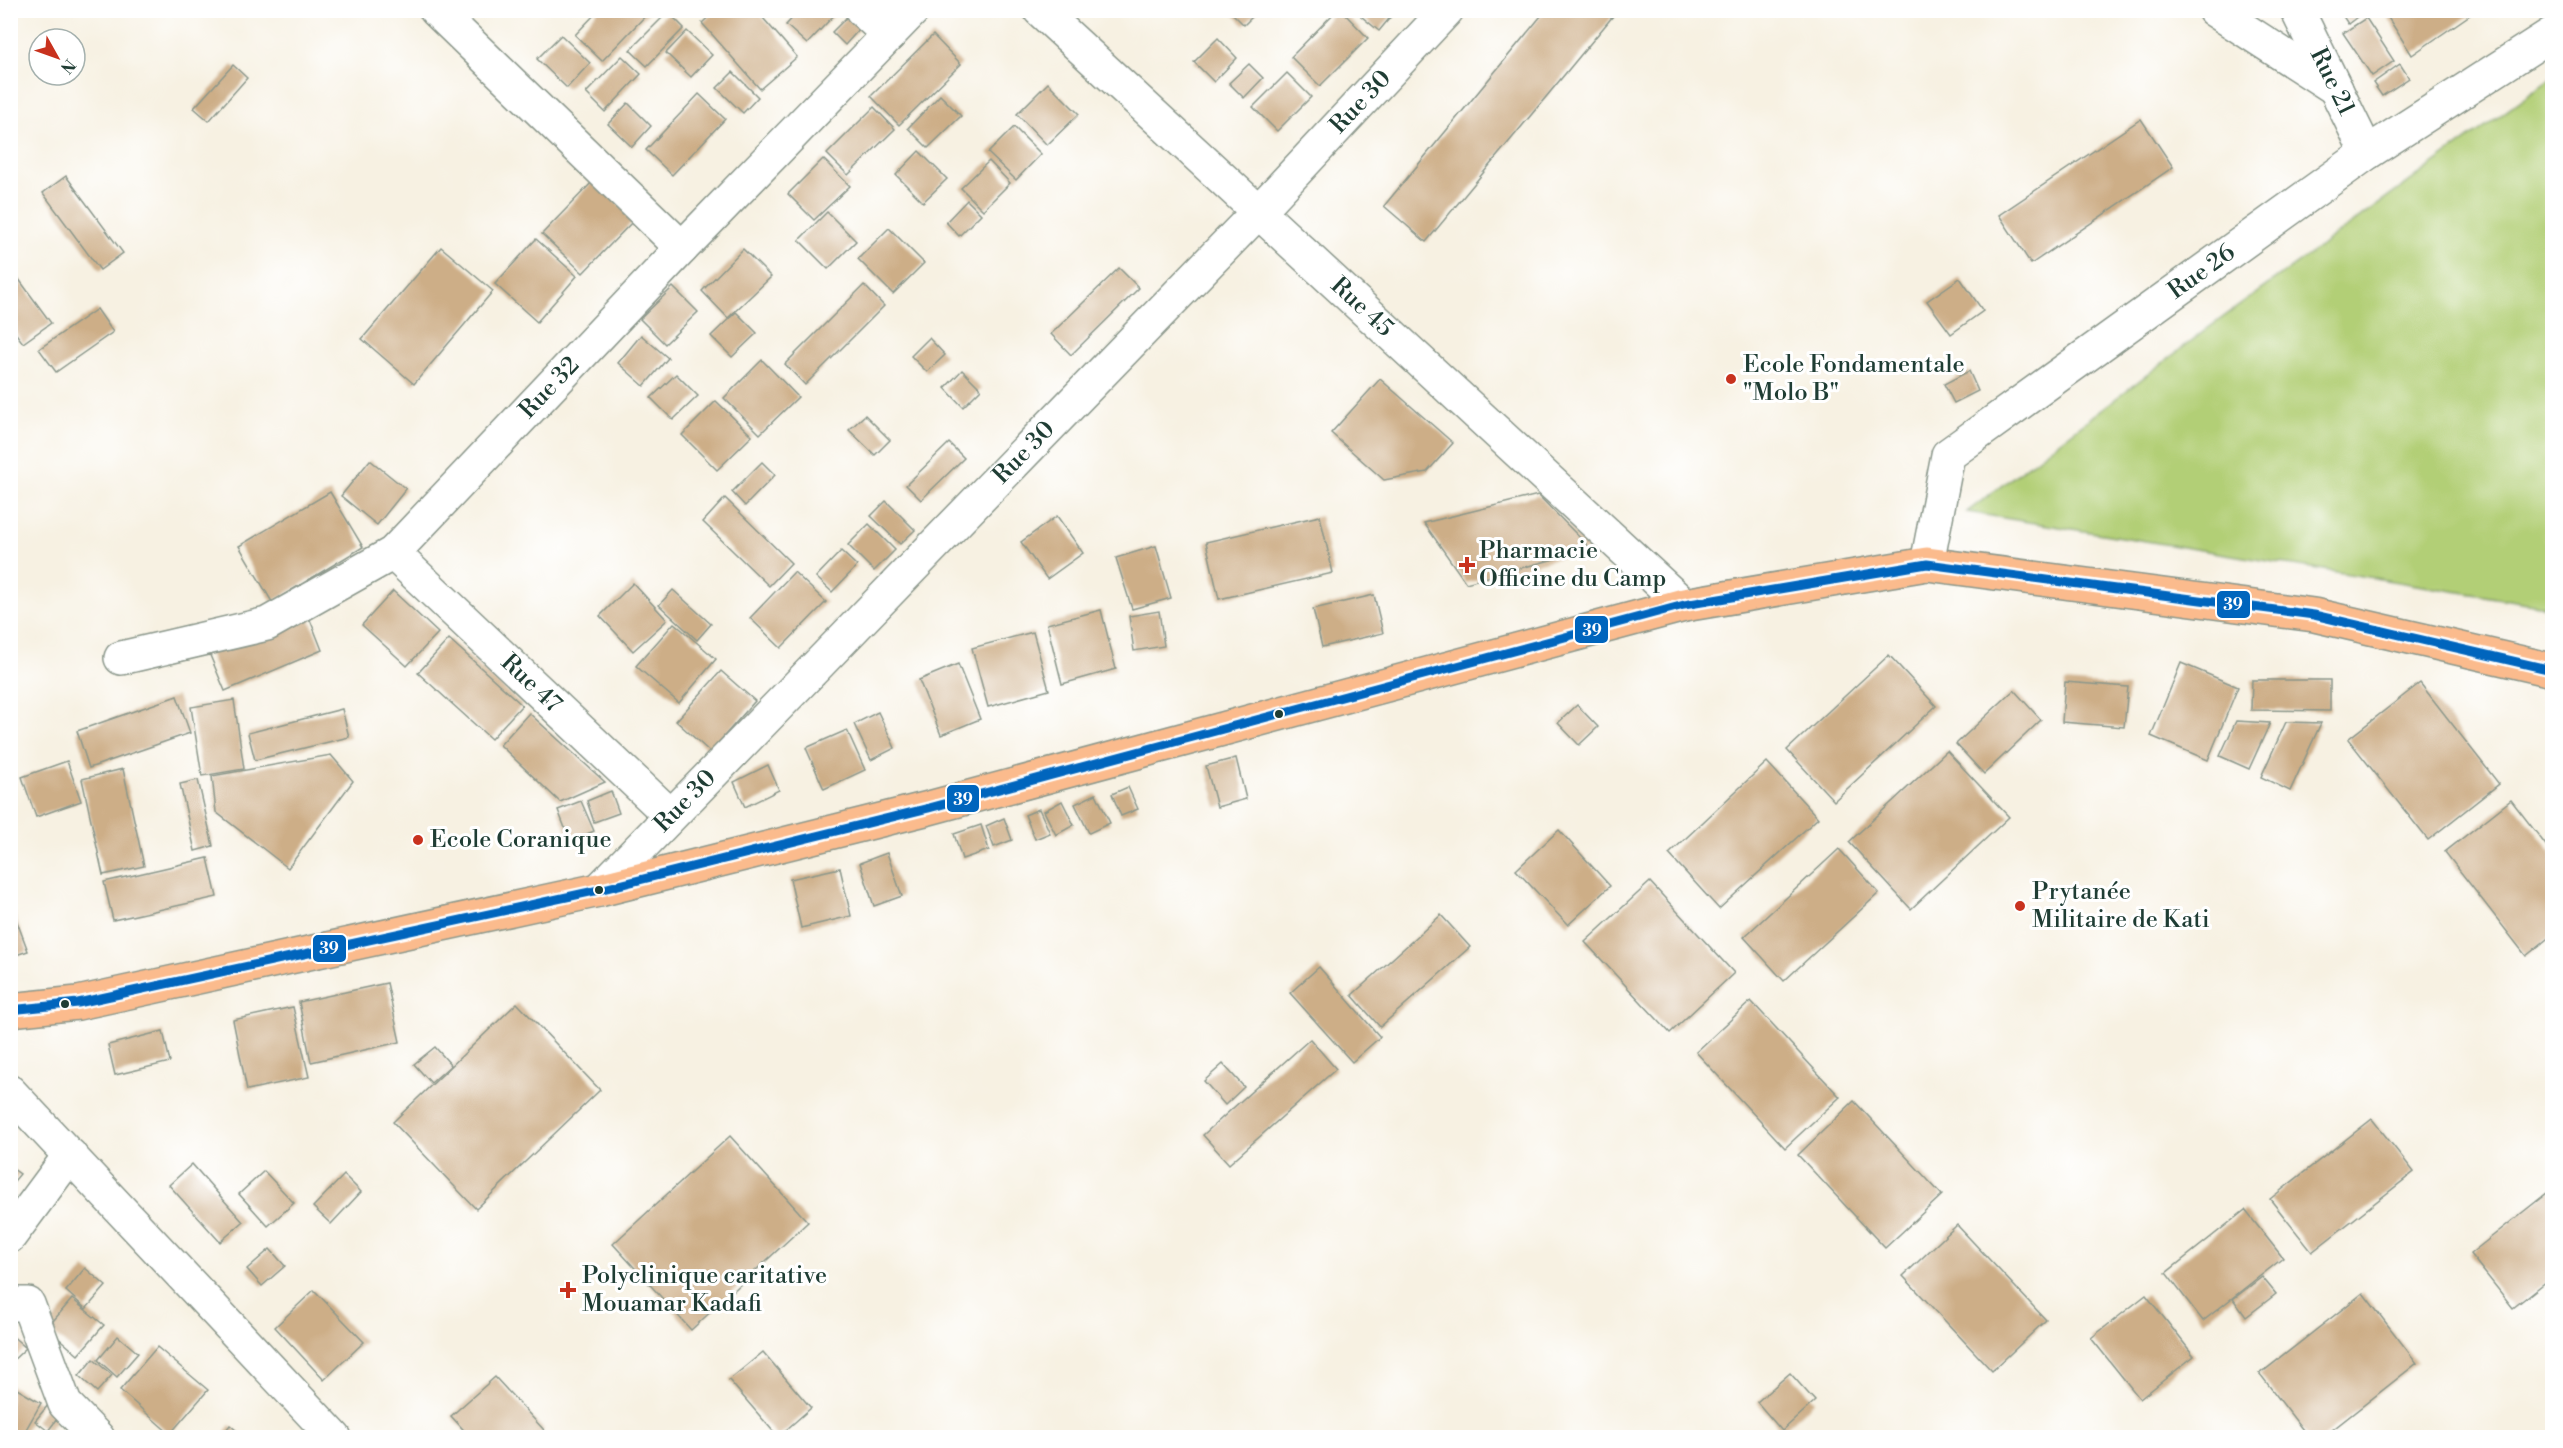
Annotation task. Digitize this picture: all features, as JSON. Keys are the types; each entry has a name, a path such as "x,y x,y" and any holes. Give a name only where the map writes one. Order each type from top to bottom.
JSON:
{"main road":[{"path":"10,1010 78,1003 599,890 929,808 1684,604 1927,564 2314,615 2553,670"}],"street":[{"path":"436,10 682,248"},
{"path":"862,10 889,35"},
{"name":"Rue 32","path":"121,658 267,624 393,553 682,248 913,10"},
{"name":"Rue 45","path":"1040,10 1684,604"},
{"name":"Rue 30","path":"599,890 1258,212 1447,10"},
{"path":"2214,10 2336,89"},
{"name":"Rue 21","path":"2298,10 2367,153"},
{"name":"Rue 26","path":"1927,564 1948,455 2367,153 2553,34"},
{"name":"Rue 47","path":"393,553 670,815"},
{"path":"10,1092 335,1437"},
{"path":"10,1236 70,1155"},
{"path":"10,1304 28,1304 64,1404 70,1437"},
{"path":"64,1404 98,1437"}],"green space":[{"path":"2552,78 2552,607 1967,512 2207,329"}],"building":[{"path":"599,10 651,10 602,61 575,35"},
{"path":"716,10 756,10 797,57 760,89 702,23"},
{"path":"800,10 839,10 807,44 786,25"},
{"path":"1229,10 1259,10 1244,25"},
{"path":"1337,10 1341,10 1368,38 1320,86 1291,57"},
{"path":"1365,10 1388,10 1393,14 1379,31 1361,16"},
{"path":"1546,10 1618,10 1426,242 1384,206"},
{"path":"2339,10 2366,10 2348,24"},
{"path":"2396,10 2477,10 2412,55 2387,16"},
{"path":"668,12 684,28 647,66 630,50"},
{"path":"850,14 862,26 845,45 832,32"},
{"path":"2366,18 2394,61 2372,76 2343,33"},
{"path":"687,31 712,55 691,77 666,53"},
{"path":"561,35 590,63 567,88 537,59"},
{"path":"933,35 961,64 899,125 871,96"},
{"path":"1218,38 1237,58 1214,82 1194,62"},
{"path":"622,56 641,74 605,112 586,93"},
{"path":"1249,64 1263,78 1244,98 1229,83"},
{"path":"2400,64 2409,78 2382,96 2373,83"},
{"path":"233,65 247,78 209,121 194,108"},
{"path":"733,72 758,97 743,113 717,88"},
{"path":"1287,73 1311,97 1277,131 1253,107"},
{"path":"1048,83 1079,114 1047,145 1017,114"},
{"path":"699,94 725,119 672,175 646,150"},
{"path":"940,95 961,116 928,148 908,128"},
{"path":"628,103 651,126 632,147 608,124"},
{"path":"874,107 895,129 848,175 827,154"},
{"path":"2141,119 2173,167 2031,264 1999,215"},
{"path":"1014,127 1041,154 1016,180 988,153"},
{"path":"919,151 947,179 923,202 896,175"},
{"path":"823,159 850,186 814,220 788,194"},
{"path":"989,161 1010,183 983,210 961,188"},
{"path":"66,176 123,253 100,270 43,193"},
{"path":"594,180 635,219 583,273 542,234"},
{"path":"967,200 981,214 959,236 946,222"},
{"path":"827,212 856,241 828,269 799,240"},
{"path":"889,228 924,263 893,294 858,259"},
{"path":"536,239 577,276 537,322 495,284"},
{"path":"441,247 493,291 414,384 362,339"},
{"path":"743,249 771,277 728,318 702,291"},
{"path":"10,267 51,323 23,343 10,326"},
{"path":"1119,268 1139,288 1071,355 1051,334"},
{"path":"1960,278 1983,311 1951,334 1927,301"},
{"path":"864,285 884,306 805,385 785,364"},
{"path":"673,287 698,312 665,344 640,319"},
{"path":"97,309 113,332 56,372 39,349"},
{"path":"736,312 757,333 732,357 711,336"},
{"path":"641,335 668,358 644,386 618,363"},
{"path":"929,338 945,355 927,372 911,356"},
{"path":"762,360 798,397 760,434 724,398"},
{"path":"962,370 981,389 963,407 945,388"},
{"path":"1969,371 1978,391 1954,403 1944,384"},
{"path":"676,374 698,396 673,420 651,398"},
{"path":"1380,379 1453,443 1427,472 1384,480 1331,433"},
{"path":"716,401 752,436 717,470 682,435"},
{"path":"865,415 890,440 875,455 849,430"},
{"path":"949,443 964,458 921,500 906,485"},
{"path":"370,460 406,489 377,525 341,496"},
{"path":"762,462 775,475 745,506 732,492"},
{"path":"330,492 363,547 272,602 239,546"},
{"path":"1538,495 1591,549 1466,583 1424,523"},
{"path":"725,498 791,563 769,586 703,522"},
{"path":"886,501 915,530 900,544 871,516"},
{"path":"1057,516 1083,553 1047,579 1021,542"},
{"path":"1320,516 1333,573 1219,599 1206,542"},
{"path":"869,524 895,550 874,571 848,545"},
{"path":"1156,546 1171,598 1132,609 1116,558"},
{"path":"841,551 857,566 832,592 816,577"},
{"path":"794,572 826,602 781,648 750,618"},
{"path":"633,583 667,620 633,651 600,616"},
{"path":"673,590 711,624 697,640 659,605"},
{"path":"393,591 438,633 407,666 362,625"},
{"path":"1374,595 1383,633 1322,647 1313,609"},
{"path":"1101,610 1116,669 1062,684 1047,624"},
{"path":"1159,611 1164,646 1134,651 1129,616"},
{"path":"307,612 322,650 225,691 209,653"},
{"path":"674,623 716,659 679,703 636,666"},
{"path":"1033,632 1049,690 988,707 972,648"},
{"path":"449,639 522,705 491,739 418,673"},
{"path":"1889,655 1936,706 1834,801 1787,750"},
{"path":"2181,663 2238,687 2208,760 2151,736"},
{"path":"958,664 980,719 941,735 919,680"},
{"path":"721,671 755,701 710,752 676,721"},
{"path":"2252,680 2330,680 2330,711 2251,710"},
{"path":"2065,682 2128,687 2124,727 2062,722"},
{"path":"2420,683 2499,784 2428,840 2348,739"},
{"path":"2014,690 2041,720 1984,774 1956,744"},
{"path":"177,696 190,733 89,768 77,731"},
{"path":"234,700 244,769 202,776 191,707"},
{"path":"1577,705 1598,727 1579,745 1558,723"},
{"path":"342,709 349,737 255,760 248,733"},
{"path":"878,712 895,748 871,760 854,724"},
{"path":"529,713 605,782 560,802 500,745"},
{"path":"2236,721 2270,723 2249,769 2220,756"},
{"path":"2286,722 2321,723 2290,791 2261,777"},
{"path":"847,730 865,770 824,789 806,748"},
{"path":"1947,751 2009,817 1911,909 1849,842"},
{"path":"331,755 353,781 288,868 216,812 212,776"},
{"path":"1236,758 1246,799 1217,807 1206,766"},
{"path":"67,761 81,801 36,817 22,777"},
{"path":"1767,762 1818,818 1719,909 1669,854"},
{"path":"768,765 779,790 745,807 734,782"},
{"path":"123,769 144,866 103,875 82,779"},
{"path":"198,780 213,846 195,851 180,784"},
{"path":"1128,787 1138,809 1121,816 1112,794"},
{"path":"611,791 619,813 594,822 587,801"},
{"path":"1096,794 1110,823 1089,833 1075,804"},
{"path":"2511,800 2552,853 2552,935 2526,956 2445,852"},
{"path":"581,801 594,831 570,841 558,810"},
{"path":"1062,801 1074,825 1056,835 1044,811"},
{"path":"1039,809 1050,833 1035,839 1025,815"},
{"path":"1004,818 1012,840 994,847 986,826"},
{"path":"981,825 989,850 962,859 954,834"},
{"path":"1559,830 1610,886 1568,925 1516,870"},
{"path":"1839,849 1879,893 1784,981 1744,937"},
{"path":"887,853 902,896 874,906 860,863"},
{"path":"208,858 217,897 113,920 104,882"},
{"path":"840,868 851,916 801,928 790,879"},
{"path":"1650,882 1734,973 1670,1033 1585,942"},
{"path":"10,903 28,951 10,957"},
{"path":"1441,915 1470,947 1380,1027 1352,995"},
{"path":"1319,967 1380,1037 1352,1062 1290,993"},
{"path":"387,983 400,1042 311,1062 299,1002"},
{"path":"1751,1001 1840,1097 1785,1148 1696,1052"},
{"path":"517,1003 600,1090 476,1209 393,1122"},
{"path":"293,1007 309,1077 247,1090 233,1020"},
{"path":"163,1031 170,1062 115,1075 108,1045"},
{"path":"1310,1039 1336,1069 1229,1164 1203,1135"},
{"path":"435,1047 451,1065 431,1083 414,1064"},
{"path":"1223,1064 1244,1087 1225,1105 1204,1081"},
{"path":"1854,1101 1942,1195 1885,1248 1798,1155"},
{"path":"2372,1119 2414,1172 2312,1252 2270,1199"},
{"path":"730,1136 808,1222 691,1330 613,1244"},
{"path":"192,1164 243,1222 220,1242 169,1185"},
{"path":"10,1167 20,1174 10,1186"},
{"path":"264,1171 294,1203 268,1226 239,1194"},
{"path":"344,1175 361,1192 331,1224 313,1207"},
{"path":"2552,1189 2552,1277 2513,1308 2470,1254"},
{"path":"2245,1210 2283,1258 2203,1321 2166,1273"},
{"path":"1957,1225 2046,1320 1992,1371 1903,1276"},
{"path":"270,1249 285,1266 262,1286 247,1269"},
{"path":"85,1268 106,1286 86,1309 66,1291"},
{"path":"2262,1277 2276,1294 2246,1317 2233,1299"},
{"path":"314,1290 364,1342 324,1380 275,1327"},
{"path":"2363,1293 2417,1363 2322,1438 2309,1438 2260,1374"},
{"path":"2146,1295 2194,1356 2140,1399 2091,1338"},
{"path":"72,1299 104,1325 78,1355 47,1328"},
{"path":"10,1334 26,1348 10,1363"},
{"path":"118,1336 138,1353 117,1377 98,1360"},
{"path":"157,1347 208,1390 170,1434 120,1390"},
{"path":"763,1352 811,1408 778,1437 729,1380"},
{"path":"93,1359 112,1375 97,1392 79,1376"},
{"path":"1790,1373 1815,1401 1782,1431 1757,1402"},
{"path":"495,1377 544,1430 536,1438 471,1438 451,1416"},
{"path":"10,1385 41,1403 21,1438 10,1438"},
{"path":"48,1405 60,1415 48,1431 35,1421"},
{"path":"230,1425 245,1438 220,1438"}],"transit line":[{"name":"39","path":"10,1010 78,1003 599,890 929,808 1684,605 1927,564 2314,615 2552,670"}],"place":[{"name":"Ecole Fondamentale \"Molo B\"","path":"1731,379"},
{"name":"Pharmacie Officine du Camp","path":"1467,565"},
{"name":"Ecole Coranique","path":"418,840"},
{"name":"Prytanée Militaire de Kati","path":"2020,906"},
{"name":"Polyclinique caritative Mouamar Kadafi","path":"568,1290"}]}
